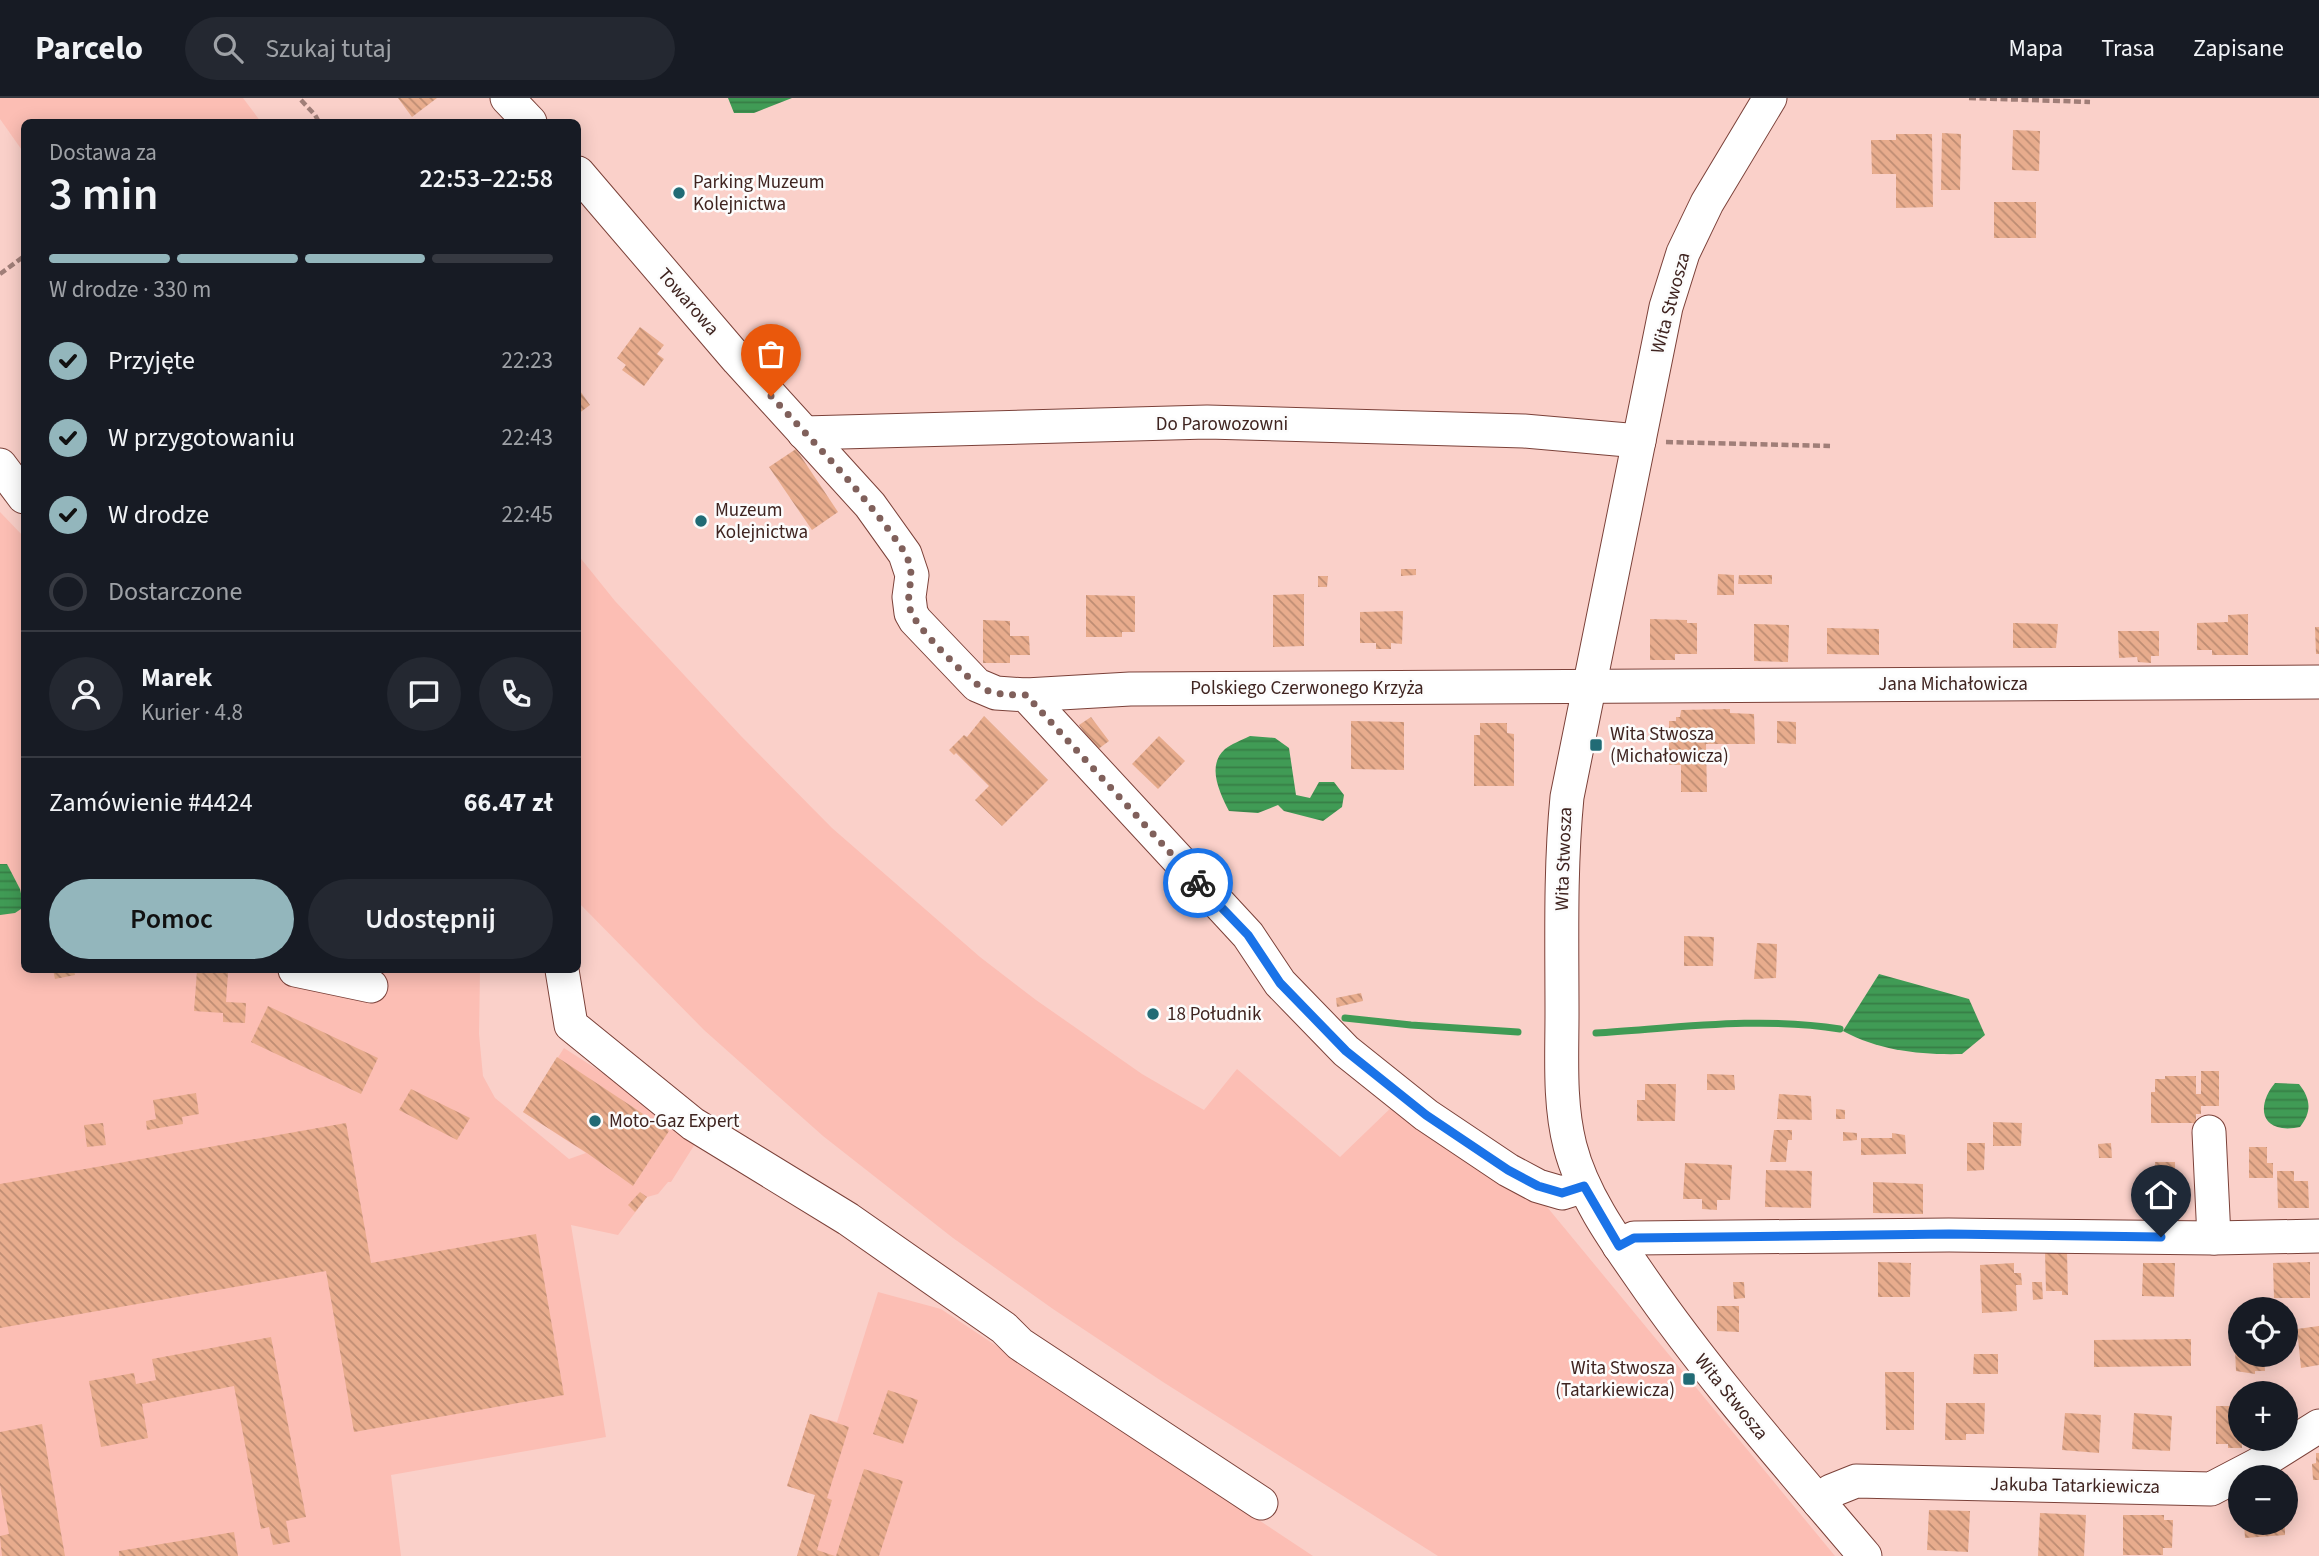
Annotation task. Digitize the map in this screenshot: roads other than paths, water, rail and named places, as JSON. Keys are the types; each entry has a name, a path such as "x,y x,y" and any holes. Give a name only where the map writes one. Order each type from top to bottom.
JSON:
{"street":[{"path":"507,98 527,119"},
{"name":"Wita Stwosza","path":"1770,98 1707,203 1683,253 1666,307 1566,797 1561,907 1563,1094 1570,1145 1584,1186 1619,1246 1713,1377 1865,1556"},
{"name":"Towarowa","path":"581,177 738,360 870,505 905,554 912,575 909,605 919,626 977,685 996,693 1026,695"},
{"name":"Do Parowozowni","path":"804,433 1207,422 1524,431 1639,441"},
{"path":"0,465 21,493"},
{"name":"Jana Michałowicza","path":"1588,686 2319,682"},
{"name":"Polskiego Czerwonego Krzyża","path":"1026,695 1130,689 1588,686"},
{"path":"1026,695 1248,935 1280,983 1346,1051 1426,1115 1508,1170 1538,1186 1562,1193 1584,1186"},
{"path":"309,973 371,986"},
{"path":"562,973 571,1025 693,1124 848,1219 1004,1328 1020,1344 1261,1503"},
{"path":"2209,1132 2214,1238"},
{"path":"1619,1246 1634,1238 1949,1234 2214,1238 2319,1236"},
{"name":"Jakuba Tatarkiewicza","path":"1819,1502 1831,1491 1856,1481 2211,1489 2257,1465 2319,1426"}],"waterway":[{"path":"1345,1018 1518,1032"},
{"path":"1596,1033 1749,1023 1840,1029"}],"place":[{"name":"Parking Muzeum Kolejnictwa","path":"679,193"},
{"name":"Muzeum Kolejnictwa","path":"701,521"},
{"name":"Wita Stwosza (Michałowicza)","path":"1596,745"},
{"name":"18 Południk","path":"1153,1014"},
{"name":"Moto-Gaz Expert","path":"595,1121"},
{"name":"Wita Stwosza (Tatarkiewicza)","path":"1689,1379"}]}
